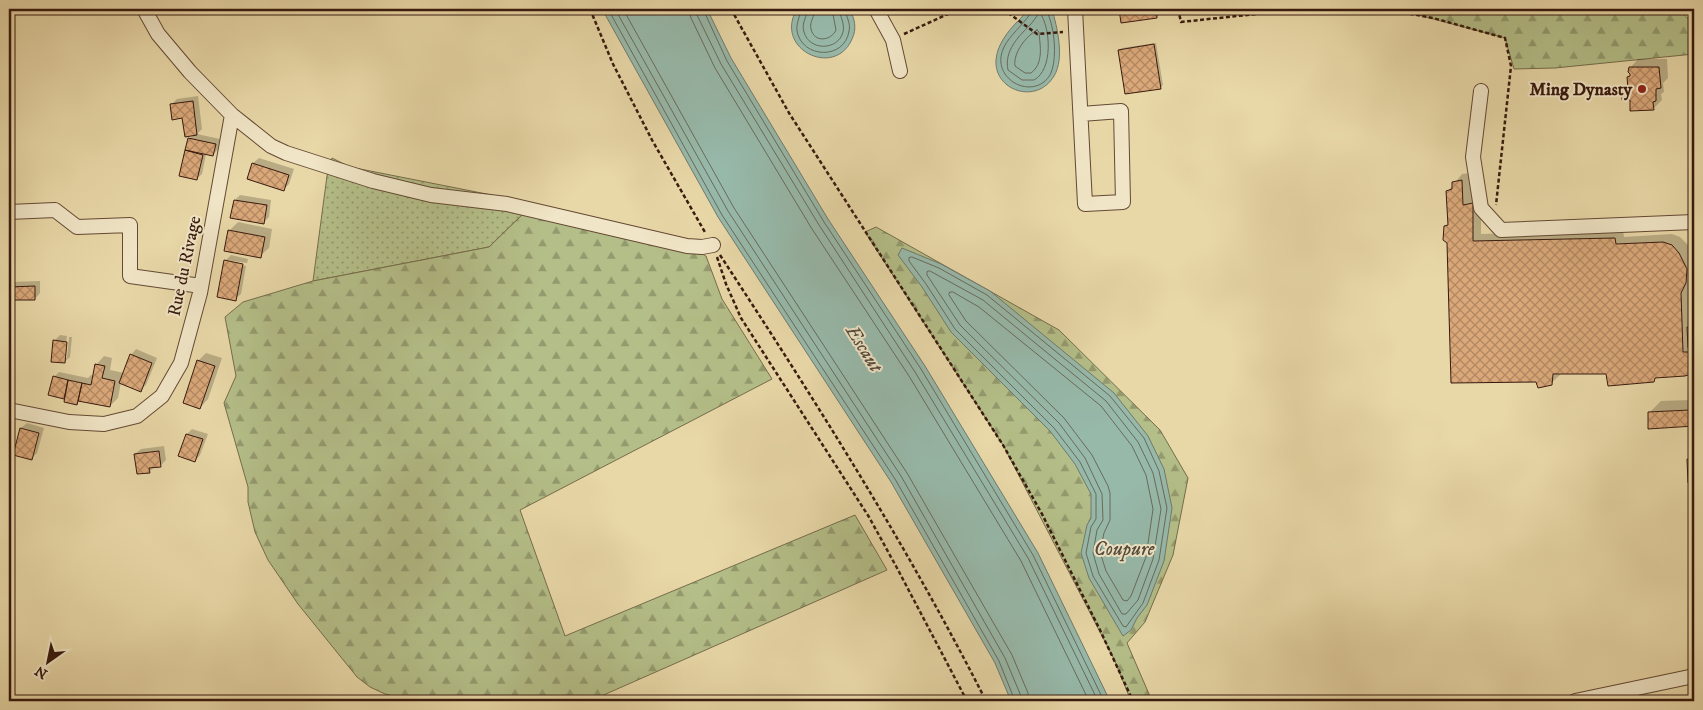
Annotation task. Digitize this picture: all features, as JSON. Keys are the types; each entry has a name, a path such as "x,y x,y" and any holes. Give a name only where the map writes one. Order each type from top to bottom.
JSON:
{"street":[{"path":"144,9 163,40 190,72 232,115 271,146 286,153 372,181 431,195 507,204 687,246 702,247 713,245"},
{"path":"876,9 892,40 900,71"},
{"path":"1075,9 1085,204 1123,202 1121,111 1081,114"},
{"path":"1481,91 1472,157 1481,208 1501,230 1694,222"},
{"name":"Rue du Rivage","path":"9,410 69,422 104,424 137,416 162,396 181,363 201,286 232,115"},
{"path":"9,212 55,210 77,227 130,225 130,276 201,286"},
{"path":"1576,701 1694,676"}],"path":[{"path":"590,9 614,64 652,140 700,223"},
{"path":"731,9 789,114 1003,445 1046,523 1100,630 1133,701"},
{"path":"892,40 959,9"},
{"path":"1003,9 1037,34 1064,32"},
{"path":"1178,9 1182,22 1303,9"},
{"path":"713,245 726,284 741,318 869,517 967,701"},
{"path":"713,245 884,515 943,617 986,701"}],"green space":[{"path":"1396,9 1677,9 1692,24 1694,54 1555,68 1514,69 1505,38"},
{"path":"332,158 350,167 527,202 524,213 489,247 313,281 327,176"},
{"path":"524,213 690,247 706,256 722,299 772,379 520,510 565,636 855,515 887,570 590,701 416,701 385,694 370,687 357,677 298,604 268,560 255,532 248,502 248,487 224,403 236,376 225,317 243,302 313,281 489,247"},
{"path":"876,227 1059,330 1160,430 1188,478 1173,555 1145,622 1127,643 1152,701 1131,701 1114,659 1003,445 865,232"}],"water":[{"name":"Escaut","path":"602,9 707,9 731,58 828,219 925,366 1038,553 1110,701 1011,701 995,663 891,482 718,217"},
{"path":"797,9 849,9 853,16 855,27 852,39 844,51 833,57 821,58 809,54 799,47 793,36 792,23"},
{"path":"1027,9 1052,9 1058,33 1060,52 1057,69 1047,85 1028,92 1009,86 1002,80 997,71 996,60 998,49 1010,29"},
{"name":"Coupure","path":"902,248 941,264 990,291 1114,393 1148,436 1164,469 1172,508 1164,561 1147,605 1131,630 1123,636 1089,578 1081,553 1087,525 1091,518 1091,494 1075,464 1050,431 951,332 922,287 898,255"}],"building":[{"path":"1119,9 1156,9 1157,18 1121,23"},
{"path":"1154,44 1161,89 1125,94 1118,50"},
{"name":"Ming Dynasty","path":"1629,67 1659,67 1661,88 1656,89 1656,101 1653,102 1654,110 1630,111 1630,100 1622,100 1622,88 1628,89 1627,77 1630,76 1628,72"},
{"path":"193,101 197,135 185,137 182,118 172,120 170,104"},
{"path":"188,138 216,144 213,156 185,150"},
{"path":"185,150 203,155 197,180 179,176"},
{"path":"252,163 289,175 284,191 247,179"},
{"path":"1462,180 1463,205 1473,203 1473,241 1615,238 1616,244 1663,242 1672,245 1679,253 1687,269 1686,283 1681,293 1683,352 1689,352 1694,355 1694,373 1685,376 1655,378 1654,382 1608,386 1606,374 1553,374 1552,385 1538,388 1536,382 1451,383 1447,243 1443,240 1444,226 1448,225 1446,191 1452,189 1452,182"},
{"path":"234,200 267,205 264,224 230,218"},
{"path":"228,230 265,237 261,258 224,251"},
{"path":"224,260 243,264 236,301 217,297"},
{"path":"35,286 35,300 9,300 9,287"},
{"path":"1687,327 1694,327 1694,348 1688,348"},
{"path":"53,340 67,342 65,363 51,362"},
{"path":"130,354 152,363 141,392 119,383"},
{"path":"197,360 215,366 200,409 183,403"},
{"path":"95,364 105,366 102,378 115,381 110,407 78,401 82,383 91,385"},
{"path":"53,376 68,380 64,399 48,395"},
{"path":"68,380 82,383 77,405 64,402"},
{"path":"1689,387 1694,387 1694,426 1648,429 1648,412 1690,410"},
{"path":"20,428 39,433 32,460 13,455"},
{"path":"186,434 203,439 195,462 178,456"},
{"path":"159,451 161,467 149,468 150,473 137,474 134,454"},
{"path":"1687,459 1694,459 1694,483 1688,483"}],"place":[{"name":"Ming Dynasty","path":"1642,89"}]}
